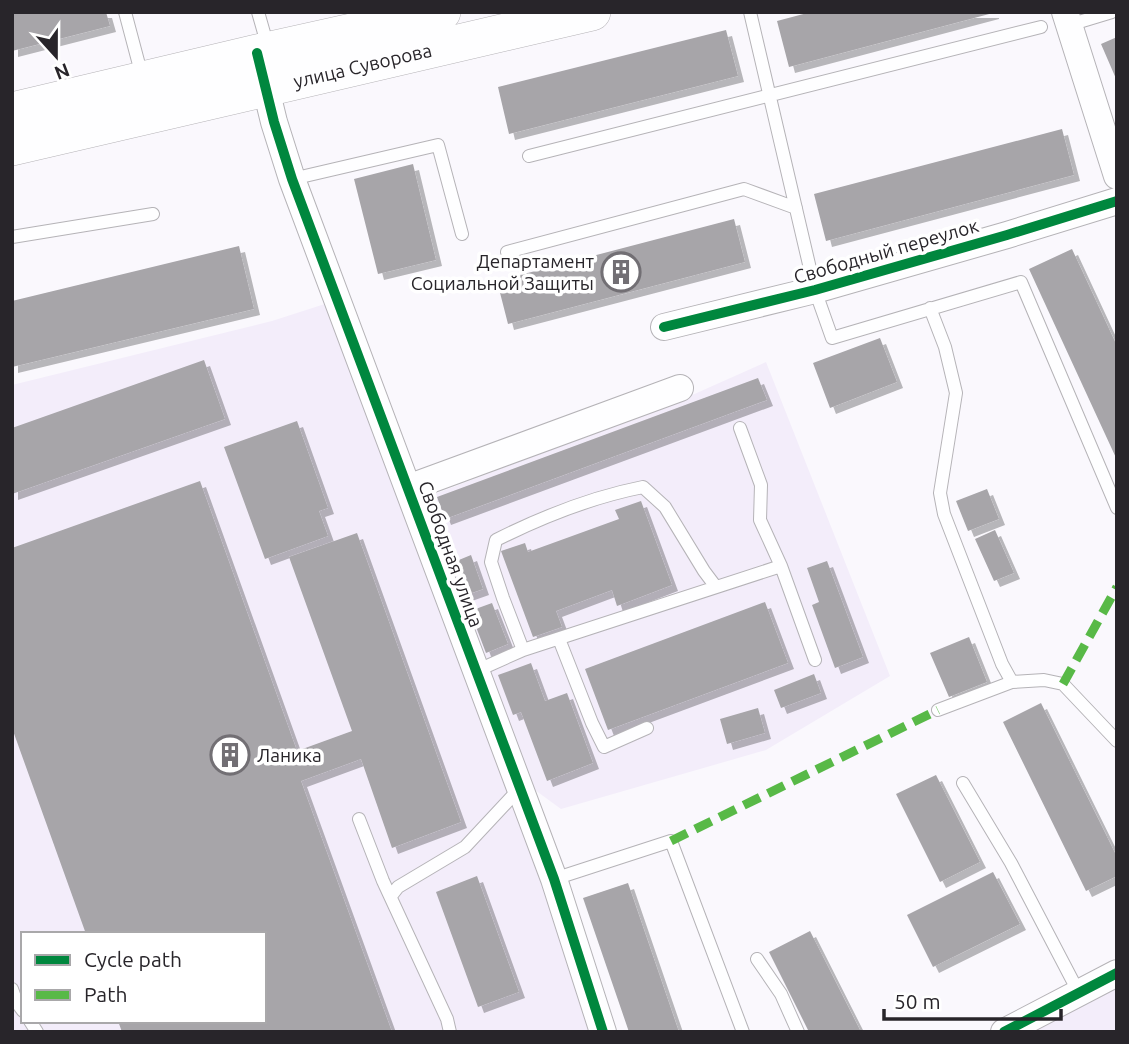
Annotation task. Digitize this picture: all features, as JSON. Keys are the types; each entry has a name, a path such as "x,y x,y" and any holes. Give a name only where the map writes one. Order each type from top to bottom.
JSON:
{"main road":[{"name":"улица Суворова","path":"12,111 442,12"},
{"name":"улица Суворова","path":"12,148 592,12"}],"street":[{"path":"1067,19 1117,176"},
{"name":"Свободная улица","path":"266,89 292,179 554,879 603,1032"},
{"name":"Свободный переулок","path":"663,327 815,290 1117,201"},
{"path":"408,488 680,388"},
{"path":"1004,1032 1117,973"}],"lane":[{"path":"125,12 144,81"},
{"path":"258,12 268,51"},
{"path":"750,12 815,290 832,338 1021,282 1117,508"},
{"path":"1067,19 1112,12"},
{"path":"529,156 1041,27"},
{"path":"292,179 438,145 462,234"},
{"path":"507,252 744,189 796,208"},
{"path":"12,237 153,214"},
{"path":"930,308 945,347 956,393 940,492 944,514 1002,664 1012,682"},
{"path":"740,428 761,485 760,520 781,566 815,660"},
{"path":"523,650 491,562 496,540 523,526 610,494 643,487 665,507 716,587"},
{"path":"476,671 523,650 781,566"},
{"path":"559,639 604,747 647,728"},
{"path":"938,710 1012,682 1044,680 1063,684 1117,741"},
{"path":"963,783 1011,863 1079,993"},
{"path":"391,897 398,887 465,847 520,788"},
{"path":"359,819 391,897 447,1019 450,1032"},
{"path":"554,879 671,841 743,1032"},
{"path":"757,959 781,994 799,1032"},
{"path":"12,989 21,1008"}],"shaded area":[{"path":"331,302 517,810 591,1032 12,1032 12,385 272,321"},
{"path":"766,362 890,676 766,750 561,809 535,790 462,603 427,497 690,396"},
{"path":"1117,978 1117,1032 1015,1032"}],"building":[{"path":"12,12 106,12 110,26 12,51"},
{"path":"811,12 993,13 789,67 777,21"},
{"path":"726,30 738,76 509,134 498,87"},
{"path":"1117,37 1117,81 1101,44"},
{"path":"1062,129 1074,175 826,241 814,194"},
{"path":"413,164 436,260 378,274 354,179"},
{"name":"Департамент Социальной Защиты","path":"734,219 745,262 508,324 497,281"},
{"path":"239,246 254,309 12,367 12,301"},
{"path":"1072,249 1117,346 1117,460 1029,269"},
{"path":"880,338 897,382 830,408 813,363"},
{"path":"204,360 225,419 12,494 12,428"},
{"path":"758,378 767,400 445,519 437,497"},
{"path":"297,421 328,508 319,511 328,536 265,559 224,447"},
{"name":"Ланика","path":"200,481 297,751 352,731 289,557 357,533 461,822 392,848 361,759 301,781 392,1032 122,1032 119,1023 266,1023 266,932 85,932 12,728 12,548"},
{"path":"987,489 999,519 968,531 956,501"},
{"path":"641,501 672,585 617,606 612,590 556,611 562,627 533,637 501,551 525,543 528,552 619,519 615,510"},
{"path":"995,530 1014,573 994,581 975,539"},
{"path":"471,555 483,589 466,595 454,562"},
{"path":"827,561 863,657 835,668 812,605 819,602 807,568"},
{"path":"765,602 788,663 608,730 585,669"},
{"path":"492,603 508,644 486,653 470,611"},
{"path":"969,637 987,682 949,697 930,653"},
{"path":"531,663 545,701 567,693 593,763 547,781 521,712 513,715 498,675"},
{"path":"814,674 821,693 781,708 774,690"},
{"path":"1041,703 1117,857 1117,876 1086,891 1003,722"},
{"path":"758,708 765,733 727,744 720,719"},
{"path":"936,775 980,862 940,882 896,794"},
{"path":"993,872 1020,924 933,967 907,915"},
{"path":"477,876 519,992 478,1007 436,892"},
{"path":"628,883 679,1032 629,1032 583,898"},
{"path":"810,931 861,1032 809,1032 769,952"}],"marked path":[{"path":"1063,684 1117,587"},
{"path":"671,841 938,710"}],"cycle path":[{"path":"257,53 292,179 554,879 603,1032"},
{"path":"664,327 815,290 1117,201"},
{"path":"1004,1032 1117,973"}],"place":[{"name":"Департамент Социальной Защиты","path":"621,272"},
{"name":"Ланика","path":"230,755"}]}
